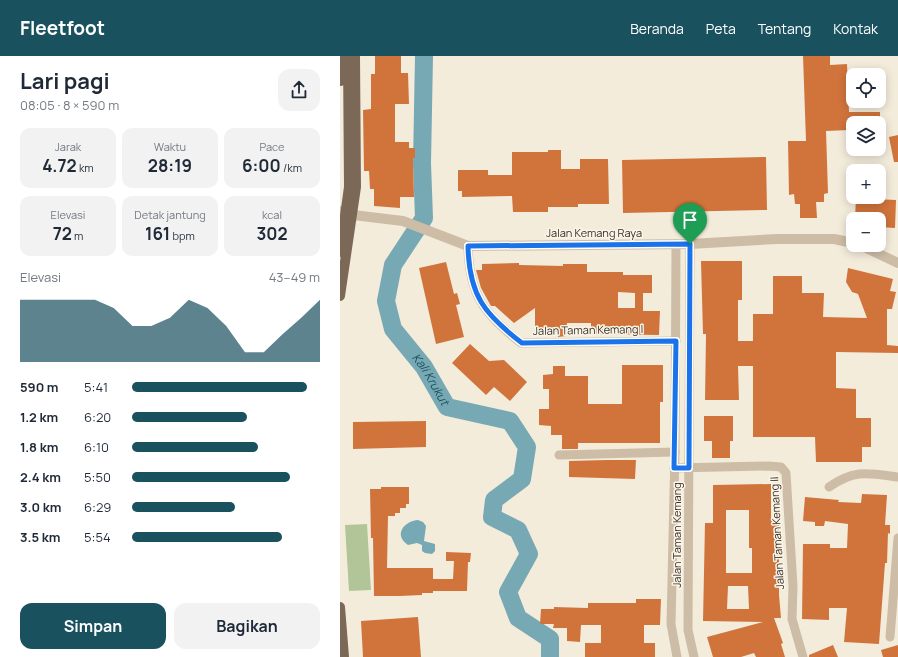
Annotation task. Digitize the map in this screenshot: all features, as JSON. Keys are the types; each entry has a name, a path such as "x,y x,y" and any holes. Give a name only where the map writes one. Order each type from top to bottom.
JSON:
{"main road":[{"path":"340,223 344,189 341,56"},
{"path":"340,252 349,188 348,56"},
{"path":"340,296 356,187 355,56"},
{"path":"340,607 344,657"}],"street":[{"name":"Jalan Kemang Raya","path":"340,211 353,215 403,221 468,246 690,244 777,239 834,239 846,242"},
{"name":"Jalan Taman Kemang","path":"676,244 675,452 671,624 677,657"},
{"name":"Jalan Taman Kemang","path":"690,244 688,630 694,657"},
{"name":"Jalan Taman Kemang I","path":"468,246 470,269 480,302 490,317 522,343 676,341"},
{"path":"875,252 898,263"},
{"path":"675,400 689,399"},
{"path":"559,454 675,452"},
{"name":"Jalan Taman Kemang II","path":"674,468 768,466 781,467 786,472 793,586 792,619 803,657"},
{"path":"829,488 842,478 856,474 871,473 898,477"},
{"path":"890,637 895,606 898,538"}],"green space":[{"path":"367,524 371,590 349,591 345,525"}],"water":[{"path":"418,520 423,522 426,526 424,541 435,544 435,551 432,554 422,551 422,545 417,543 408,545 401,537 402,529 408,523"}],"building":[{"path":"375,56 401,56 401,73 408,73 409,104 395,104 395,142 409,142 409,148 415,148 415,158 413,158 414,197 400,197 400,208 374,206 374,189 370,189 369,171 364,171 363,110 371,109 371,74 375,74"},
{"path":"803,56 830,56 830,65 847,64 846,108 849,108 849,112 880,112 880,116 846,116 846,130 826,131 828,193 824,194 824,202 816,202 817,218 800,218 800,204 795,204 794,194 789,195 788,141 806,141"},
{"path":"898,135 898,162 894,162 889,137"},
{"path":"548,150 561,150 561,169 580,169 580,159 608,159 609,204 578,204 578,207 548,207 548,212 513,212 512,196 462,197 462,191 458,191 458,170 488,170 488,175 512,175 512,152 548,152"},
{"path":"766,157 767,210 623,213 622,160"},
{"path":"886,200 896,200 895,228 886,227 886,212 855,212 856,204 886,204"},
{"path":"701,261 742,261 742,300 738,300 738,341 753,341 753,314 773,314 773,276 802,276 802,293 824,293 823,317 867,318 858,294 852,292 846,282 848,268 893,279 890,291 896,292 892,309 887,309 887,345 898,346 898,353 836,352 836,388 856,389 856,418 871,418 871,447 862,447 862,462 816,462 815,437 753,437 753,366 738,366 739,400 705,400 706,334 703,334"},
{"path":"446,262 454,294 457,293 460,304 456,305 464,337 436,344 419,268"},
{"path":"519,263 519,265 563,266 563,264 587,264 587,272 623,272 623,275 652,275 652,293 643,293 643,311 660,311 659,335 594,334 594,328 591,328 591,323 567,323 566,336 558,337 558,332 535,332 535,308 514,323 495,306 491,306 481,288 476,270 482,270 482,264","holes":["618,292 635,293 635,308 618,308"]},
{"path":"470,344 489,361 504,360 527,382 510,401 494,387 486,395 452,363"},
{"path":"622,365 663,365 663,402 660,402 660,443 578,443 578,449 562,449 562,435 551,435 551,426 539,425 539,409 549,409 549,389 543,389 543,375 553,374 553,366 565,366 565,376 588,376 588,404 622,404"},
{"path":"704,416 733,416 733,441 730,441 730,458 712,458 712,441 704,441"},
{"path":"426,421 426,447 353,449 353,422"},
{"path":"636,460 635,479 569,477 569,461"},
{"path":"771,484 771,521 779,521 779,595 781,618 774,618 783,643 781,644 785,657 756,657 754,653 741,657 713,657 707,637 763,622 703,621 705,523 713,523 713,485","holes":["726,510 749,510 749,548 752,548 752,573 726,573","728,586 748,586 749,609 727,609"]},
{"path":"381,487 409,487 409,504 406,504 406,508 400,508 400,513 395,513 395,516 388,516 387,568 433,568 433,579 453,579 454,561 446,561 446,552 471,553 470,562 468,562 467,591 433,591 433,593 422,593 422,595 374,596 370,489 381,489"},
{"path":"862,494 887,495 885,525 890,525 890,534 888,533 887,563 885,563 879,644 844,642 847,608 829,608 829,620 802,619 803,544 830,544 830,548 847,548 848,524 825,521 824,526 815,526 815,522 803,521 805,497 839,500 838,502 861,503"},
{"path":"636,599 661,599 660,625 644,625 644,643 655,643 655,657 585,657 585,643 601,643 601,625 581,625 580,642 567,641 567,628 553,628 554,624 540,624 541,609 554,609 554,607 588,608 588,603 636,603"},
{"path":"418,617 421,657 363,657 361,621"},
{"path":"833,645 838,657 809,657 809,655"},
{"path":"898,645 898,657 883,657 881,650"}],"waterway":[{"name":"Kali Krukut","path":"424,56 422,163 424,218 393,265 386,301 393,329 424,367 447,407 510,421 527,447 522,479 494,500 492,517 518,530 529,554 508,592 518,618 550,639 550,657"}],"route":[{"path":"690,244 689,468 674,468 676,341 522,343 490,317 480,302 468,262 468,246 690,244"}]}
